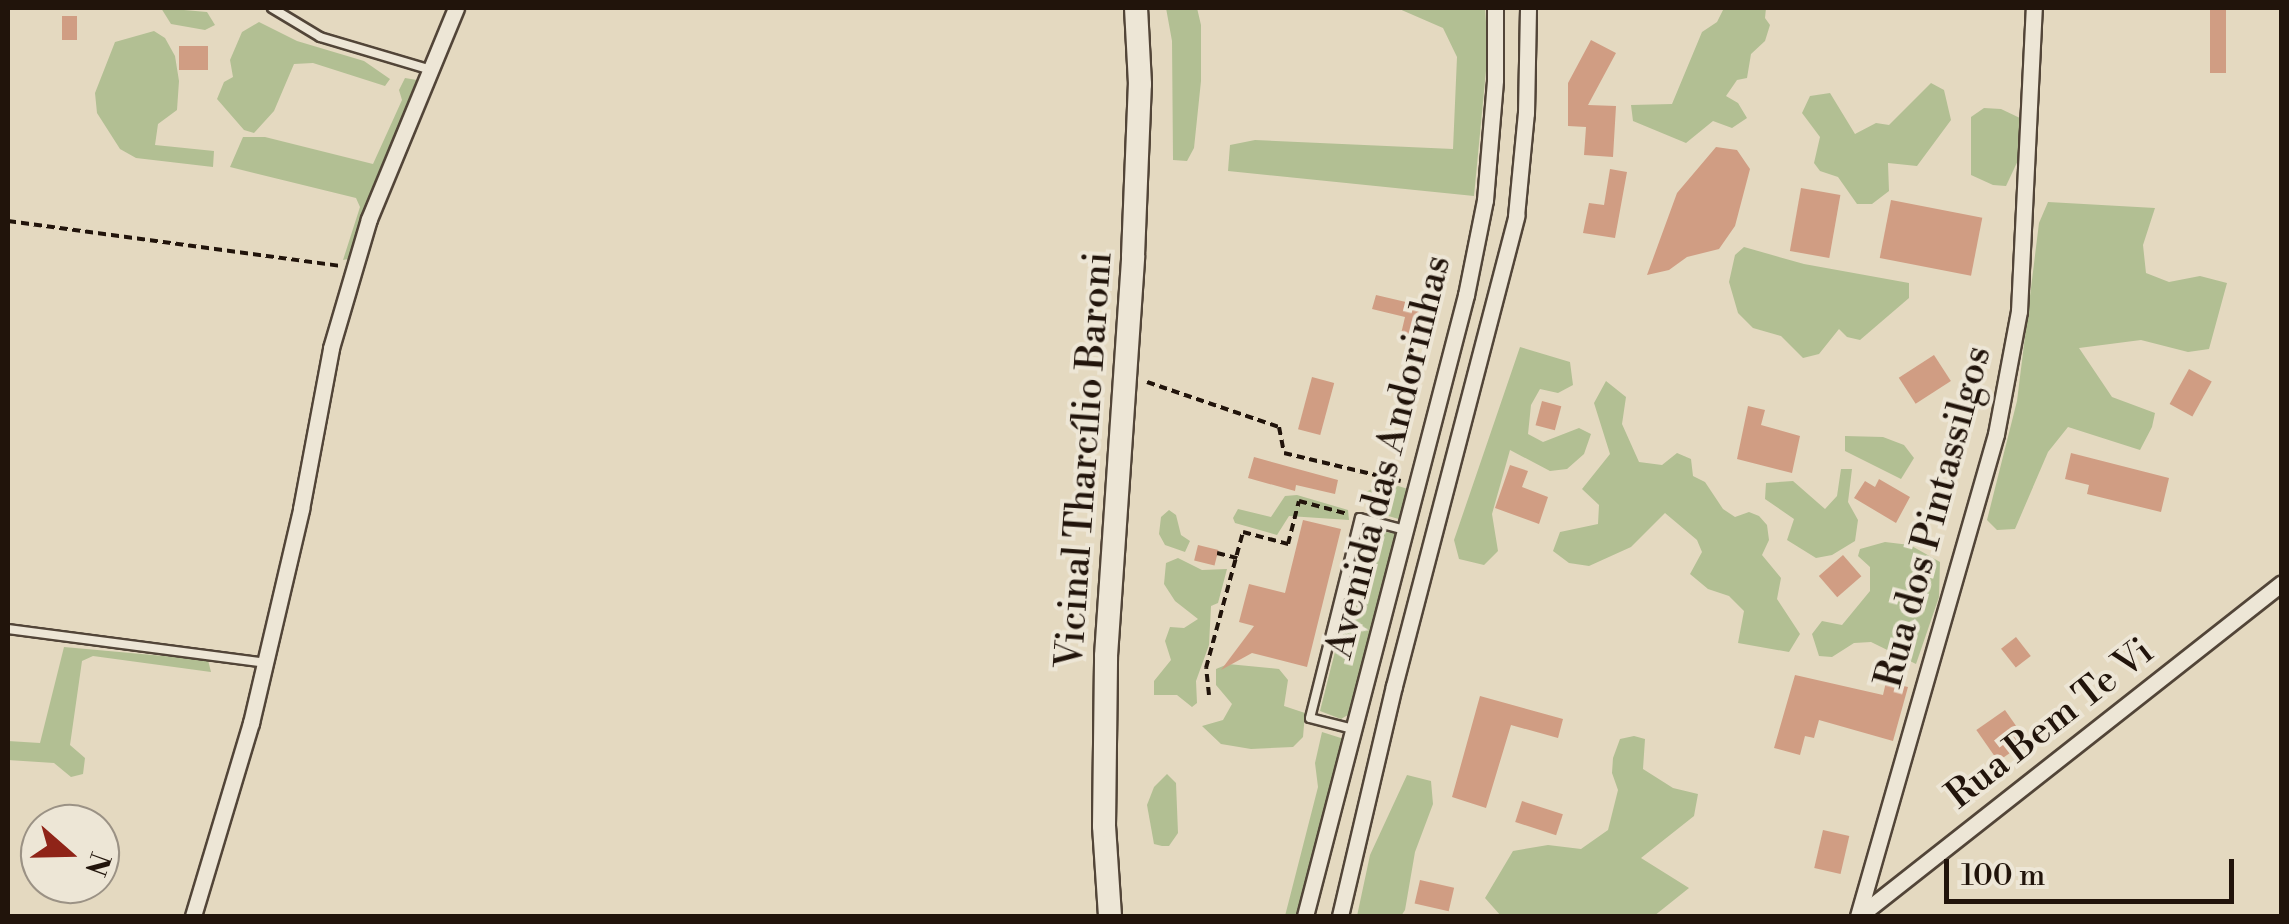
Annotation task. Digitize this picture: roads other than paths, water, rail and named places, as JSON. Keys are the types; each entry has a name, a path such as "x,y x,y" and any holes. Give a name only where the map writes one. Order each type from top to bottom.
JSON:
{"main road":[{"name":"Vicinal Tharcílio Baroni","path":"1110,916 1104,826 1106,656 1140,84 1136,8"}],"street":[{"path":"194,916 265,662 301,509 331,348 355,268 428,69 456,8"},
{"name":"Avenida das Andorinhas","path":"1305,916 1466,295 1485,200 1495,80 1495,8"},
{"name":"Avenida das Andorinhas","path":"1340,916 1394,686 1516,216 1526,114 1528,8"},
{"name":"Rua dos Pintassilgos","path":"1859,916 1996,434 2019,311 2034,8"},
{"name":"Rua Bem Te Vi","path":"1859,916 2282,583"}],"lane":[{"path":"272,8 320,37 428,69"},
{"path":"1354,729 1310,718 1360,518 1405,530"},
{"path":"8,629 265,662"}]}
